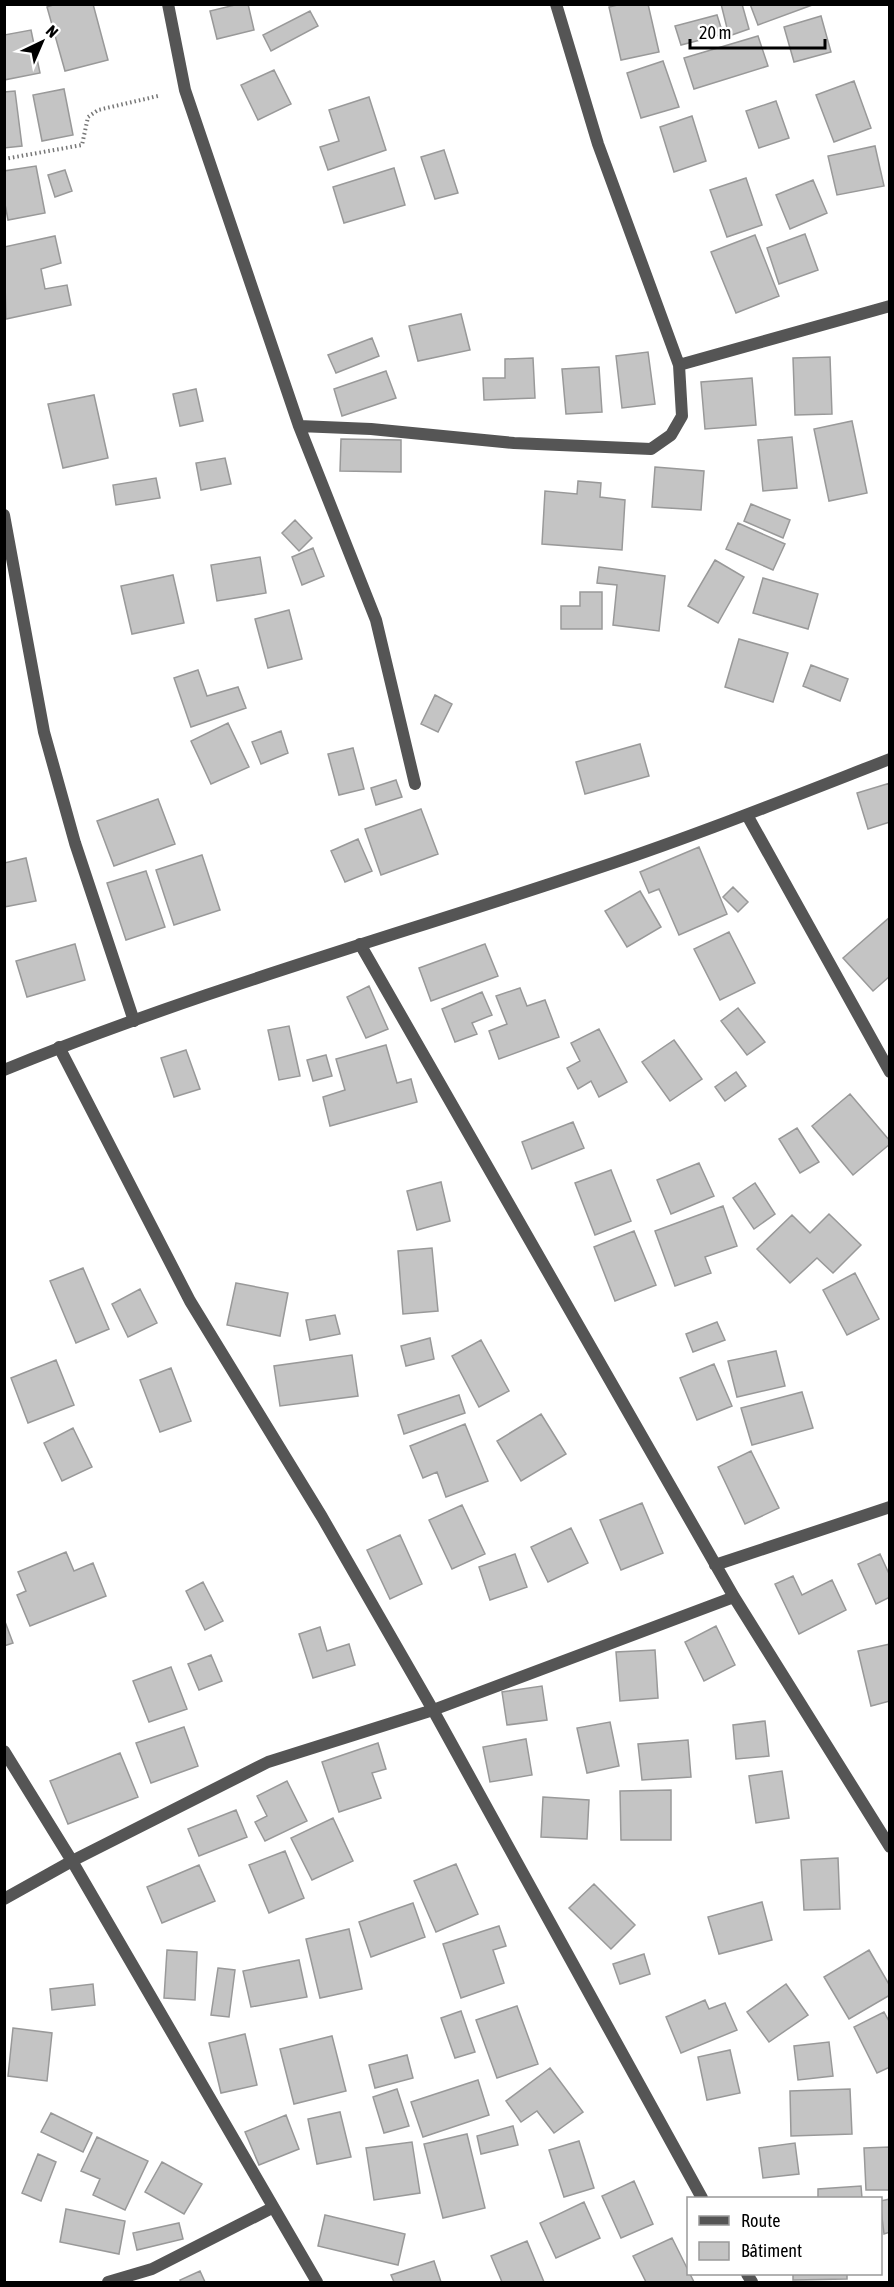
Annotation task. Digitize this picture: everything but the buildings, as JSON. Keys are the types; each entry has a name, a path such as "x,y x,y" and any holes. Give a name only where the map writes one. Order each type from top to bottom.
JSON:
{"street":[{"path":"168,4 185,90 299,426 376,620 416,784"},
{"path":"299,426 371,429 514,442 651,449 671,435 682,416 679,365 598,144 556,4"},
{"path":"679,365 890,306"},
{"path":"4,515 44,732 75,843 134,1020"},
{"path":"4,1070 134,1020 360,944 580,874 747,815 890,759"},
{"path":"747,815 890,1072"},
{"path":"360,944 734,1597 890,1847"},
{"path":"59,1047 190,1302 322,1517 433,1710 701,2197"},
{"path":"716,1565 890,1507"},
{"path":"4,1899 72,1861 268,1762 433,1710 734,1597"},
{"path":"4,1751 72,1861 317,2283"},
{"path":"108,2283 152,2270 272,2208"}],"path":[{"path":"4,159 82,145 88,117 98,110 185,90"}]}
